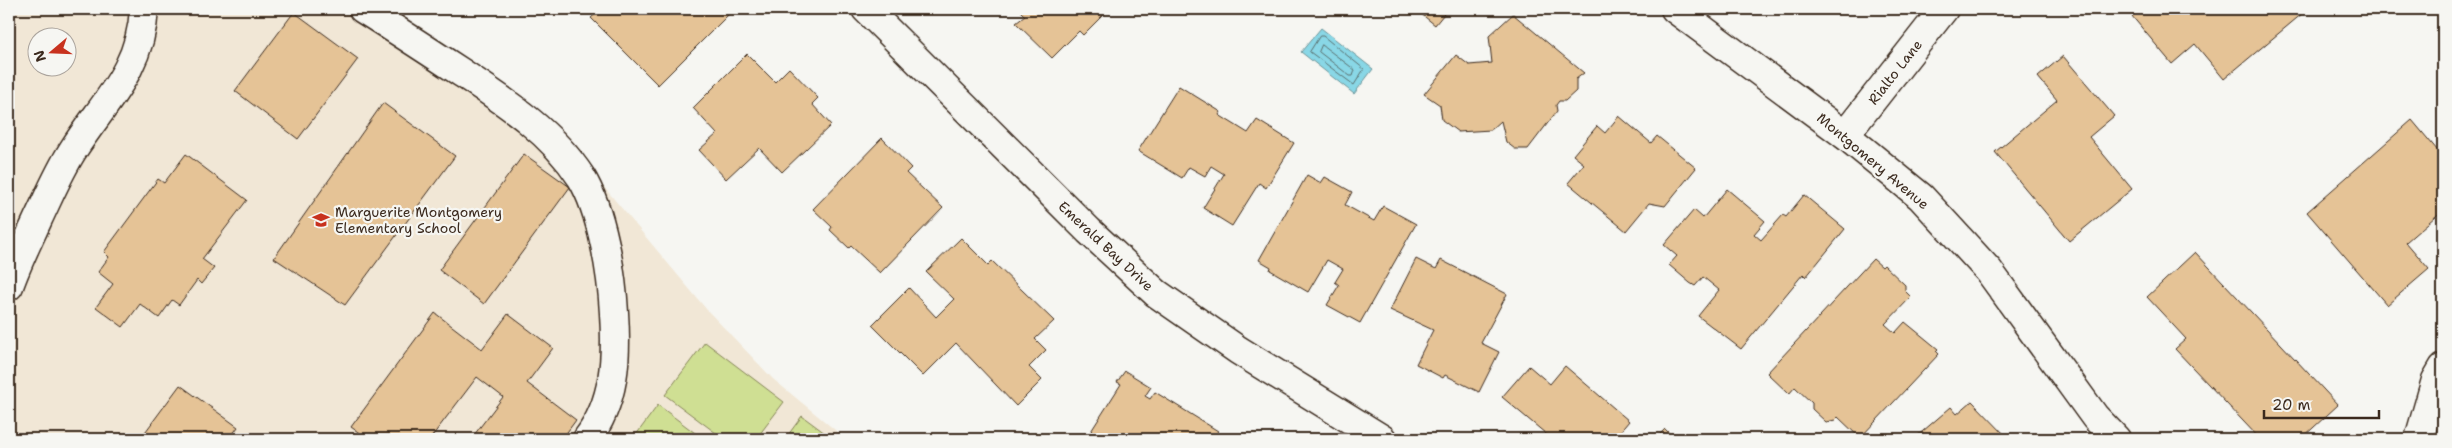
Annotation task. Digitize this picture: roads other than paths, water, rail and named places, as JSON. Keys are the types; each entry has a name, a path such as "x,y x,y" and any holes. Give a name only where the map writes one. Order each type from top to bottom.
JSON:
{"street":[{"path":"9,286 18,261 73,150 111,99 123,78 136,49 144,9"},
{"path":"363,9 514,107 553,142 582,178 601,231 612,287 616,345 612,389 598,424 587,439"},
{"name":"Emerald Bay Drive","path":"866,9 1088,231 1156,293 1238,350 1382,439"},
{"name":"Montgomery Avenue","path":"1675,9 1845,135 1920,197 1989,272 2096,417 2116,439"},
{"name":"Rialto Lane","path":"1845,135 1944,9"},
{"path":"2419,439 2436,380 2443,368"}],"water":[{"path":"1321,28 1373,69 1354,94 1301,52"}],"place":[{"name":"Marguerite Montgomery Elementary School","path":"321,220"}]}
